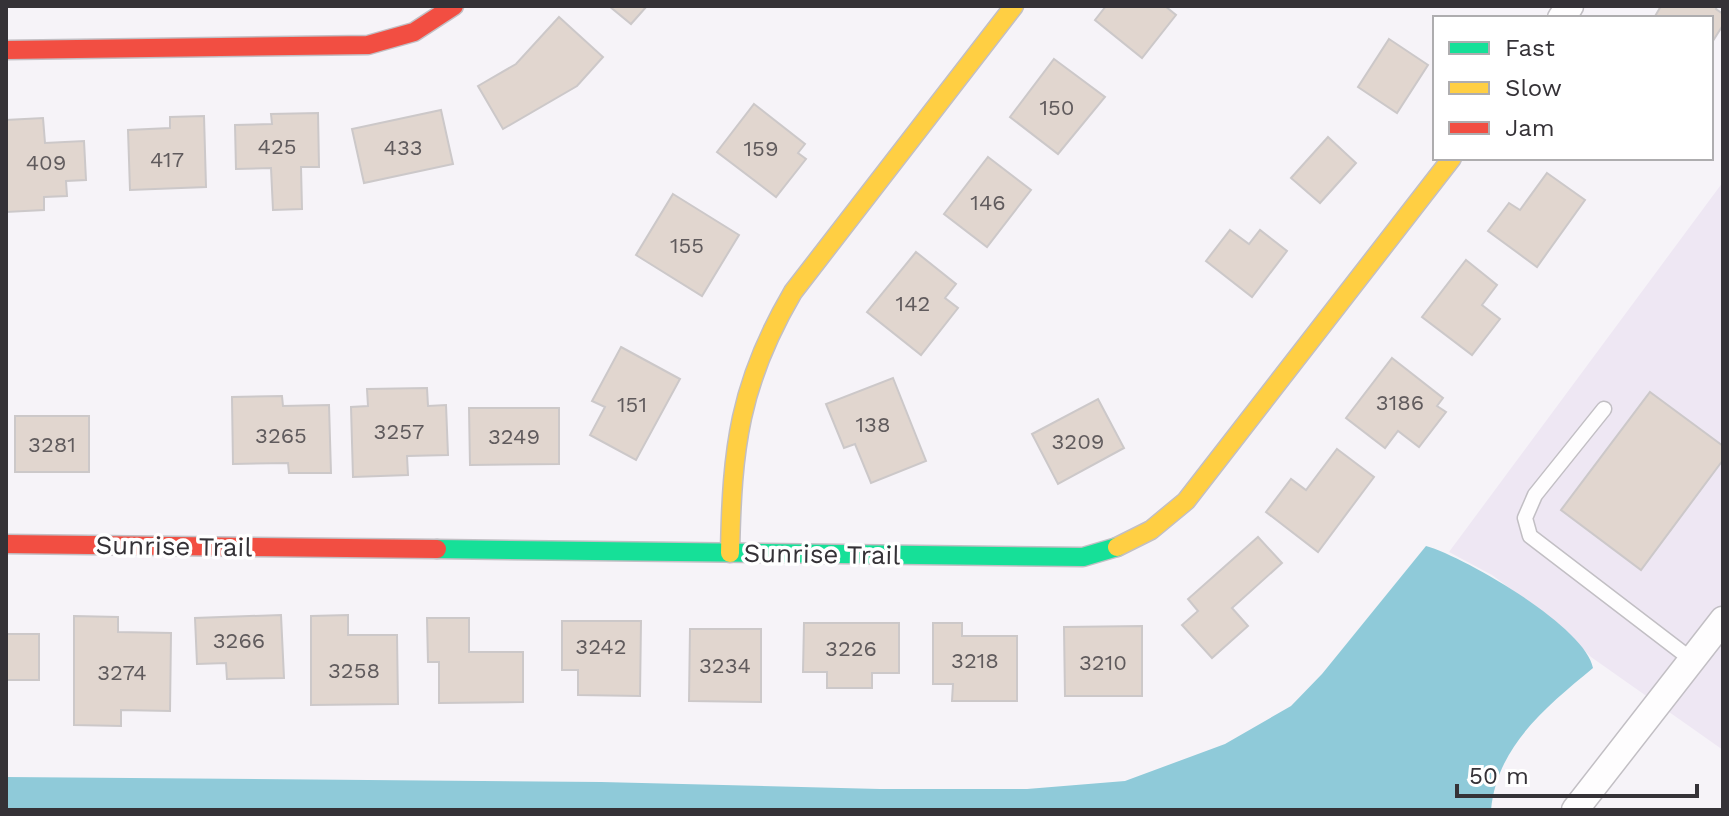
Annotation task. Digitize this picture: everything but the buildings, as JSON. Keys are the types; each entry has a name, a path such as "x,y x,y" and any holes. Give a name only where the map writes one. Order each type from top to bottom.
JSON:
{"street":[{"path":"6,50 368,45 407,37 443,17 454,6"},
{"path":"730,553 733,441 741,401 772,325 793,292 1014,6"},
{"name":"Sunrise Trail","path":"6,544 1083,557 1122,548 1157,529 1186,501 1450,160"},
{"path":"1575,810 1723,620"}],"lane":[{"path":"1604,409 1535,495 1525,518 1530,536 1692,660"}],"shaded area":[{"path":"1723,182 1723,750 1591,657 1560,626 1492,575 1449,552"}],"water":[{"path":"1426,546 1468,564 1547,614 1585,651 1593,668 1542,713 1514,747 1495,787 1491,810 6,810 6,777 601,782 880,789 1027,789 1125,781 1225,744 1291,706 1322,674"}],"traffic: fast":[{"path":"437,549 1083,557 1117,547"}],"traffic: slow":[{"path":"730,553 733,481 742,418 750,387 775,325 793,292 1014,6"},
{"path":"1117,547 1151,530 1186,501 1450,160"}],"traffic: jam":[{"path":"6,50 368,45 414,32 454,6"},
{"path":"6,544 437,549"}]}
